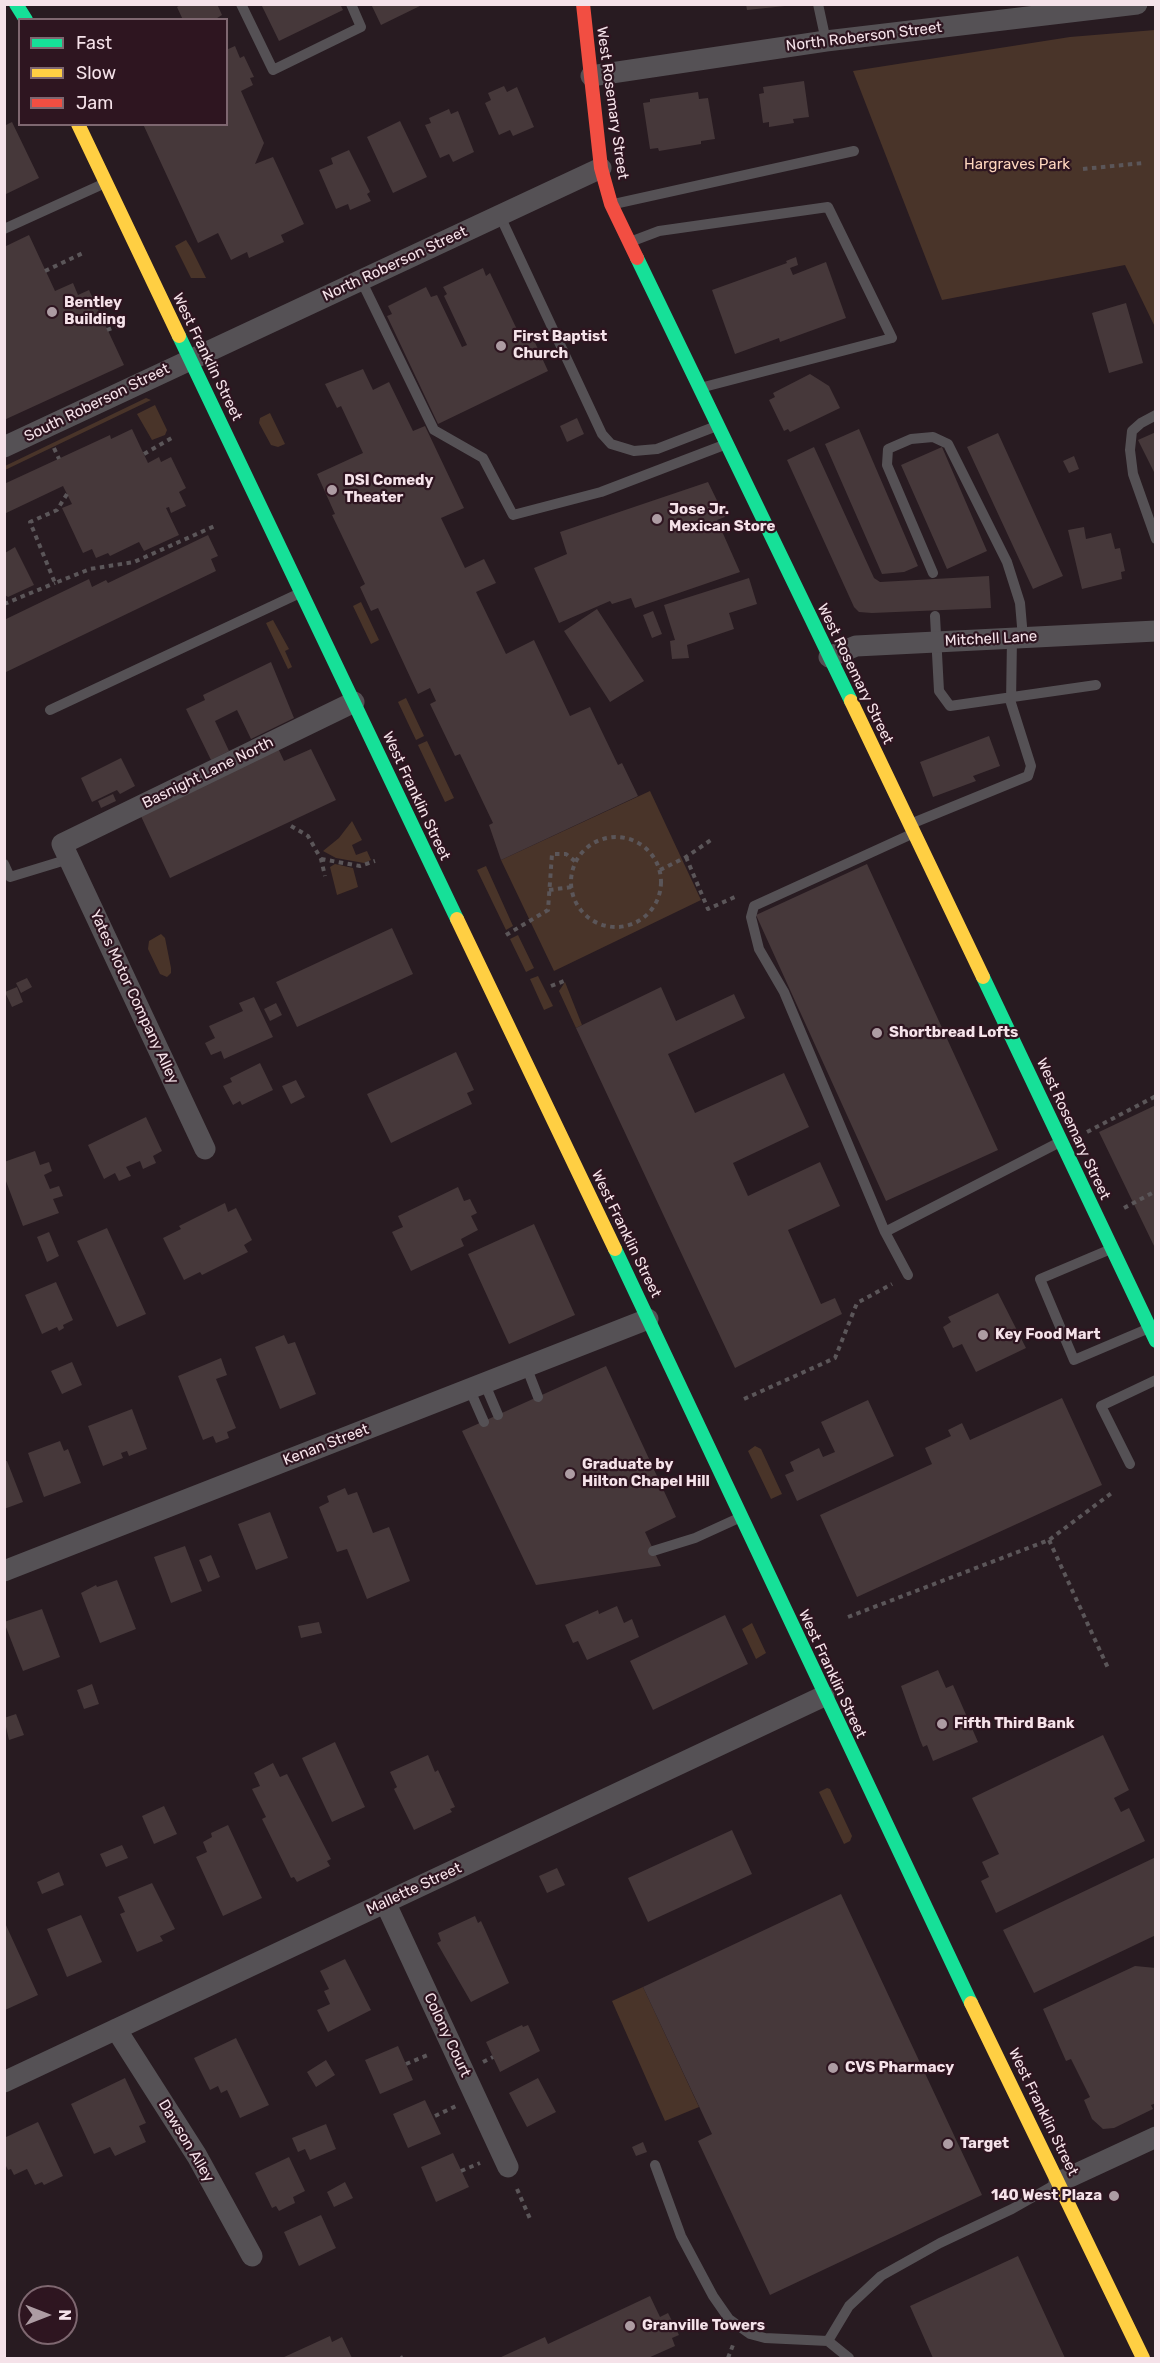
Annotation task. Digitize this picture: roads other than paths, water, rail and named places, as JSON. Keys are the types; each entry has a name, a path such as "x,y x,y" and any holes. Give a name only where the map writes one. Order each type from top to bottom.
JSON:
{"main road":[{"name":"West Rosemary Street","path":"583,4 601,168 611,204 1155,1341"},
{"name":"West Franklin Street","path":"79,126 648,1319 824,1696 1143,2358"}],"street":[{"name":"North Roberson Street","path":"591,76 826,41 1137,4"},
{"name":"North Roberson Street","path":"189,359 601,168"},
{"name":"South Roberson Street","path":"4,447 189,359"},
{"name":"Mitchell Lane","path":"829,657 856,646 1155,631"},
{"name":"Basnight Lane North","path":"66,852 354,702"},
{"name":"Yates Motor Company Alley","path":"66,852 205,1149"},
{"name":"Kenan Street","path":"4,1571 648,1319"},
{"name":"Mallette Street","path":"4,2082 824,1696"},
{"name":"Colony Court","path":"385,1902 508,2167"},
{"name":"Dawson Alley","path":"116,2029 197,2156 252,2256"},
{"path":"1059,2182 1155,2137"}],"lane":[{"path":"242,4 273,70 361,27 351,4"},
{"path":"818,4 826,41"},
{"path":"611,204 854,151"},
{"path":"4,229 106,183"},
{"path":"630,242 659,231 828,207 892,338 698,388"},
{"path":"500,216 602,434 611,444 634,451 657,449 716,427"},
{"path":"361,280 434,430 483,458 513,515 601,492 725,445"},
{"path":"1155,416 1132,431 1130,450 1133,474 1155,539"},
{"path":"908,1275 885,1232 784,992 759,949 751,917 754,906 912,829 1028,776 1031,766 1011,696 1020,603 1007,562 948,444 933,437 911,439 888,449 887,465 933,573"},
{"path":"50,710 302,592"},
{"path":"935,616 939,691 950,706 1096,685"},
{"path":"4,864 7,878 66,852"},
{"path":"885,1232 1062,1143"},
{"path":"1111,1249 1040,1279 1074,1360 1149,1328"},
{"path":"526,1366 538,1397"},
{"path":"1130,1464 1101,1406 1155,1380"},
{"path":"477,1385 498,1415"},
{"path":"477,1385 484,1422"},
{"path":"654,1551 695,1538 741,1517"},
{"path":"655,2165 681,2236 713,2296 729,2319 750,2334 765,2338 828,2341 849,2358"},
{"path":"828,2341 849,2306 881,2276 940,2243 1012,2209 1059,2182"}],"place":[{"name":"Bentley Building","path":"52,312"},
{"name":"First Baptist Church","path":"501,346"},
{"name":"DSI Comedy Theater","path":"332,490"},
{"name":"Jose Jr. Mexican Store","path":"657,519"},
{"name":"Shortbread Lofts","path":"877,1033"},
{"name":"Key Food Mart","path":"983,1335"},
{"name":"Graduate by Hilton Chapel Hill","path":"570,1474"},
{"name":"Fifth Third Bank","path":"942,1724"},
{"name":"CVS Pharmacy","path":"833,2068"},
{"name":"Target","path":"948,2144"},
{"name":"140 West Plaza","path":"1114,2196"},
{"name":"Granville Towers","path":"630,2326"}],"park label":[{"name":"Hargraves Park","path":"1017,165"}]}
